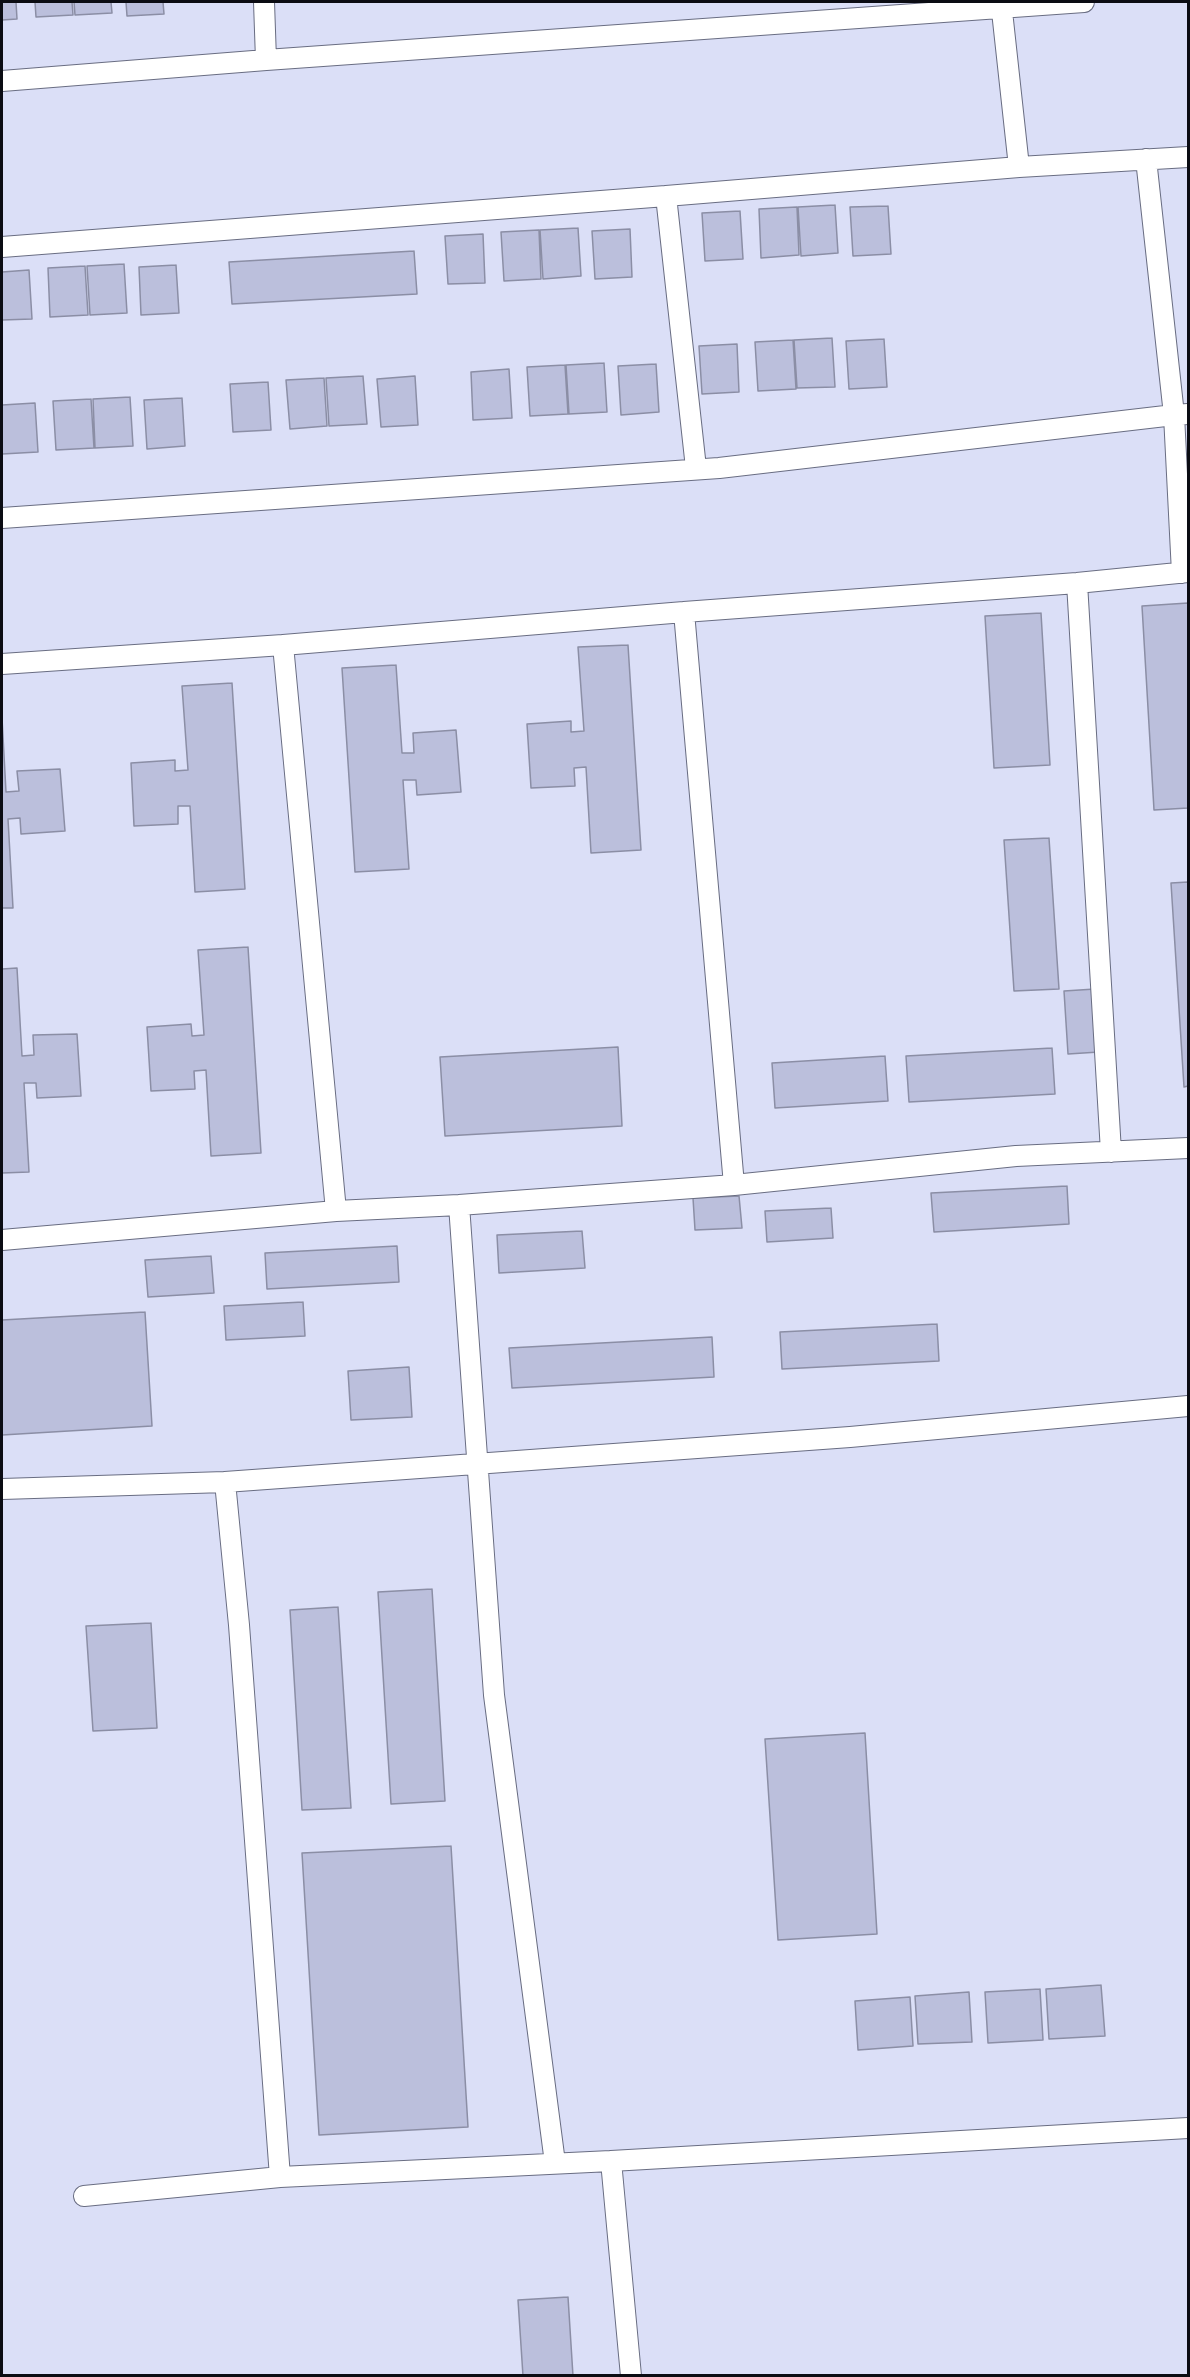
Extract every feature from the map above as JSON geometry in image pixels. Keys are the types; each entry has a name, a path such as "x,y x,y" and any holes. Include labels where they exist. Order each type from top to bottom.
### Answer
{"lane":[{"path":"264,2 267,60"},
{"path":"2,81 1001,4 1084,2"},
{"path":"1001,4 1018,167"},
{"path":"2,247 1018,167 1188,157"},
{"path":"2,664 283,645 684,612 1077,584 1185,572 1181,415 1146,159"},
{"path":"666,196 696,468"},
{"path":"2,518 719,468 1181,415"},
{"path":"1077,584 1111,1152"},
{"path":"684,612 734,1185"},
{"path":"283,645 336,1211"},
{"path":"2,1240 336,1211 459,1205 734,1185 1016,1156 1188,1148"},
{"path":"459,1205 494,1695 555,2163"},
{"path":"2,1489 225,1482 850,1437 1188,1406"},
{"path":"225,1482 239,1625 280,2177"},
{"path":"84,2196 280,2177 611,2161 1188,2128"},
{"path":"611,2161 632,2376"}],"building":[{"path":"2,2 16,2 17,19 2,20"},
{"path":"35,2 72,2 73,15 36,17"},
{"path":"74,2 111,2 112,13 75,15"},
{"path":"126,2 163,2 164,14 127,16"},
{"path":"835,205 838,253 801,256 798,207"},
{"path":"888,206 891,254 853,256 850,207"},
{"path":"797,207 799,255 761,258 759,209"},
{"path":"740,211 743,259 705,261 702,213"},
{"path":"578,228 581,276 543,279 540,230"},
{"path":"630,229 632,277 595,279 592,231"},
{"path":"539,230 541,279 504,281 501,232"},
{"path":"483,234 485,283 448,284 445,236"},
{"path":"414,251 417,294 232,304 229,262"},
{"path":"124,264 127,313 90,315 87,266"},
{"path":"176,265 179,313 141,315 139,267"},
{"path":"85,266 88,315 50,317 48,268"},
{"path":"29,270 32,319 2,320 2,272"},
{"path":"832,338 835,387 797,388 794,340"},
{"path":"884,339 887,387 849,389 846,341"},
{"path":"793,340 796,389 758,391 755,342"},
{"path":"737,344 739,392 702,394 699,346"},
{"path":"604,363 607,412 569,414 566,365"},
{"path":"656,364 659,412 621,415 618,366"},
{"path":"565,365 568,414 530,416 527,367"},
{"path":"509,369 512,418 473,420 471,372"},
{"path":"363,376 367,424 329,426 326,378"},
{"path":"415,376 418,425 381,427 377,379"},
{"path":"324,378 327,426 290,429 286,380"},
{"path":"268,382 271,430 233,432 230,384"},
{"path":"130,397 133,446 95,448 93,399"},
{"path":"182,398 185,446 147,449 144,400"},
{"path":"91,399 94,448 56,450 53,401"},
{"path":"35,403 38,452 2,454 2,405"},
{"path":"1188,603 1188,808 1154,810 1142,606"},
{"path":"1041,613 1050,765 994,768 985,616"},
{"path":"628,645 641,850 591,853 586,767 574,768 575,786 531,788 527,724 571,721 571,732 584,731 578,647"},
{"path":"396,665 402,753 414,753 413,733 456,730 461,792 417,795 416,780 403,780 409,869 355,872 342,668"},
{"path":"232,683 245,889 195,892 190,806 178,806 178,824 134,826 131,763 175,760 175,771 188,770 182,686"},
{"path":"2,718 6,792 19,791 17,771 60,769 65,831 21,834 20,818 8,819 13,908 2,908"},
{"path":"1049,838 1059,989 1014,991 1004,840"},
{"path":"1188,882 1188,1086 1184,1087 1171,883"},
{"path":"248,947 261,1153 211,1156 206,1070 194,1071 195,1089 151,1091 147,1027 191,1024 192,1036 204,1035 198,950"},
{"path":"17,968 22,1056 34,1055 33,1035 77,1034 81,1096 37,1098 36,1083 24,1083 29,1172 2,1173 2,969"},
{"path":"1095,989 1099,1052 1068,1054 1064,991"},
{"path":"618,1047 622,1126 445,1136 440,1057"},
{"path":"1052,1048 1055,1094 909,1102 906,1056"},
{"path":"885,1056 888,1101 775,1108 772,1063"},
{"path":"1067,1186 1069,1224 934,1232 931,1193"},
{"path":"739,1196 742,1228 695,1230 693,1198"},
{"path":"831,1208 833,1238 767,1242 765,1211"},
{"path":"582,1231 585,1268 499,1273 497,1235"},
{"path":"397,1246 399,1282 267,1289 265,1253"},
{"path":"211,1256 214,1293 148,1297 145,1260"},
{"path":"303,1302 305,1336 226,1340 224,1306"},
{"path":"145,1312 152,1426 2,1435 2,1320"},
{"path":"937,1324 939,1361 782,1369 780,1332"},
{"path":"712,1337 714,1377 512,1388 509,1348"},
{"path":"409,1367 412,1417 351,1420 348,1371"},
{"path":"432,1589 445,1801 391,1804 378,1592"},
{"path":"338,1607 351,1808 302,1810 290,1610"},
{"path":"151,1623 157,1728 93,1731 86,1626"},
{"path":"865,1733 877,1934 778,1940 765,1739"},
{"path":"451,1846 468,2127 319,2135 302,1853"},
{"path":"1101,1985 1105,2036 1049,2039 1046,1989"},
{"path":"1040,1989 1043,2040 988,2043 985,1992"},
{"path":"969,1992 972,2042 918,2044 915,1996"},
{"path":"910,1997 913,2046 858,2050 855,2001"},
{"path":"568,2297 573,2376 523,2376 518,2300"}]}
